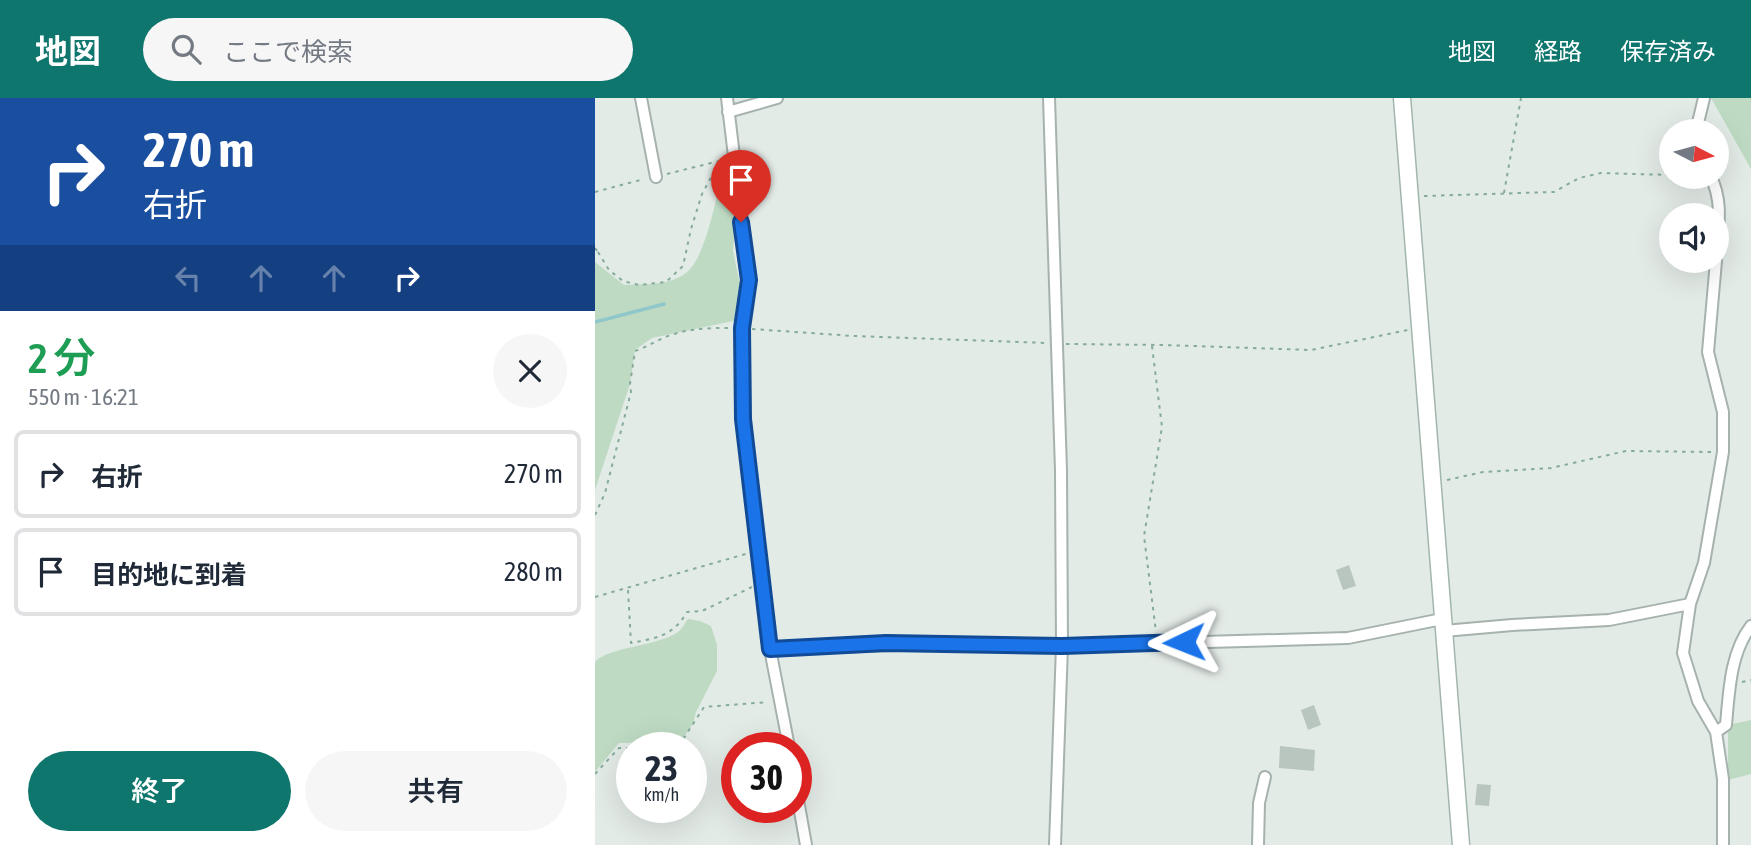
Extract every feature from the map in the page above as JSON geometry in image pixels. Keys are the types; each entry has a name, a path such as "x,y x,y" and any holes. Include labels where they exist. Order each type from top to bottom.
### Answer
{"street":[{"path":"641,98 656,177"},
{"path":"726,98 749,280 742,328 743,419 770,649 786,732"},
{"path":"728,112 777,98"},
{"path":"1049,98 1061,470 1062,646 1055,845"},
{"path":"1402,98 1461,845"},
{"path":"1699,119 1704,98"},
{"path":"1715,273 1708,352 1723,412 1723,452 1704,563 1691,604 1683,653 1698,701 1716,732 1723,779 1723,845"},
{"path":"770,649 940,643 1062,646 1348,638 1443,625 1609,620 1691,604"},
{"path":"1716,732 1726,725 1735,660 1751,626"},
{"path":"1258,845 1259,803 1265,777"},
{"path":"802,823 806,845"}],"path":[{"path":"1503,193 1521,98"},
{"path":"595,248 609,270 623,281 639,285 666,282 683,266 702,194 720,161"},
{"path":"1409,196 1554,192 1579,178 1601,173 1659,175"},
{"path":"595,515 605,493 631,392 635,351 670,335 705,328 742,328 854,336 1311,351 1420,328"},
{"path":"1152,345 1162,427 1144,536 1158,643"},
{"path":"1432,484 1483,471 1551,468 1626,451 1723,452"},
{"path":"595,597 628,590 760,550"},
{"path":"628,590 631,643 659,638 678,626 687,612 702,611 763,582"},
{"path":"688,732 704,707 780,701"},
{"path":"595,774 616,751"}],"green space":[{"path":"1711,98 1751,98 1751,169 1729,130 1729,119 1723,119"},
{"path":"725,159 740,175 733,251 740,284 738,320 652,338 635,350 630,384 595,490 595,262 624,285 665,282 687,272 701,251 716,202"},
{"path":"688,619 700,621 711,626 717,645 717,671 696,712 693,724 687,732 616,732 616,747 595,772 595,662 611,653 669,637 679,631"},
{"path":"1751,720 1751,774 1728,780 1728,725"}],"building":[{"path":"1349,565 1356,586 1343,590 1336,570"},
{"path":"1314,705 1321,725 1308,730 1301,710"},
{"path":"1280,746 1315,750 1314,771 1279,768"},
{"path":"1477,784 1491,785 1489,806 1475,805"}],"waterway":[{"path":"595,322 664,304"}],"route":[{"path":"741,222 749,280 742,328 743,419 770,649 886,643 1062,646 1184,642"}]}
